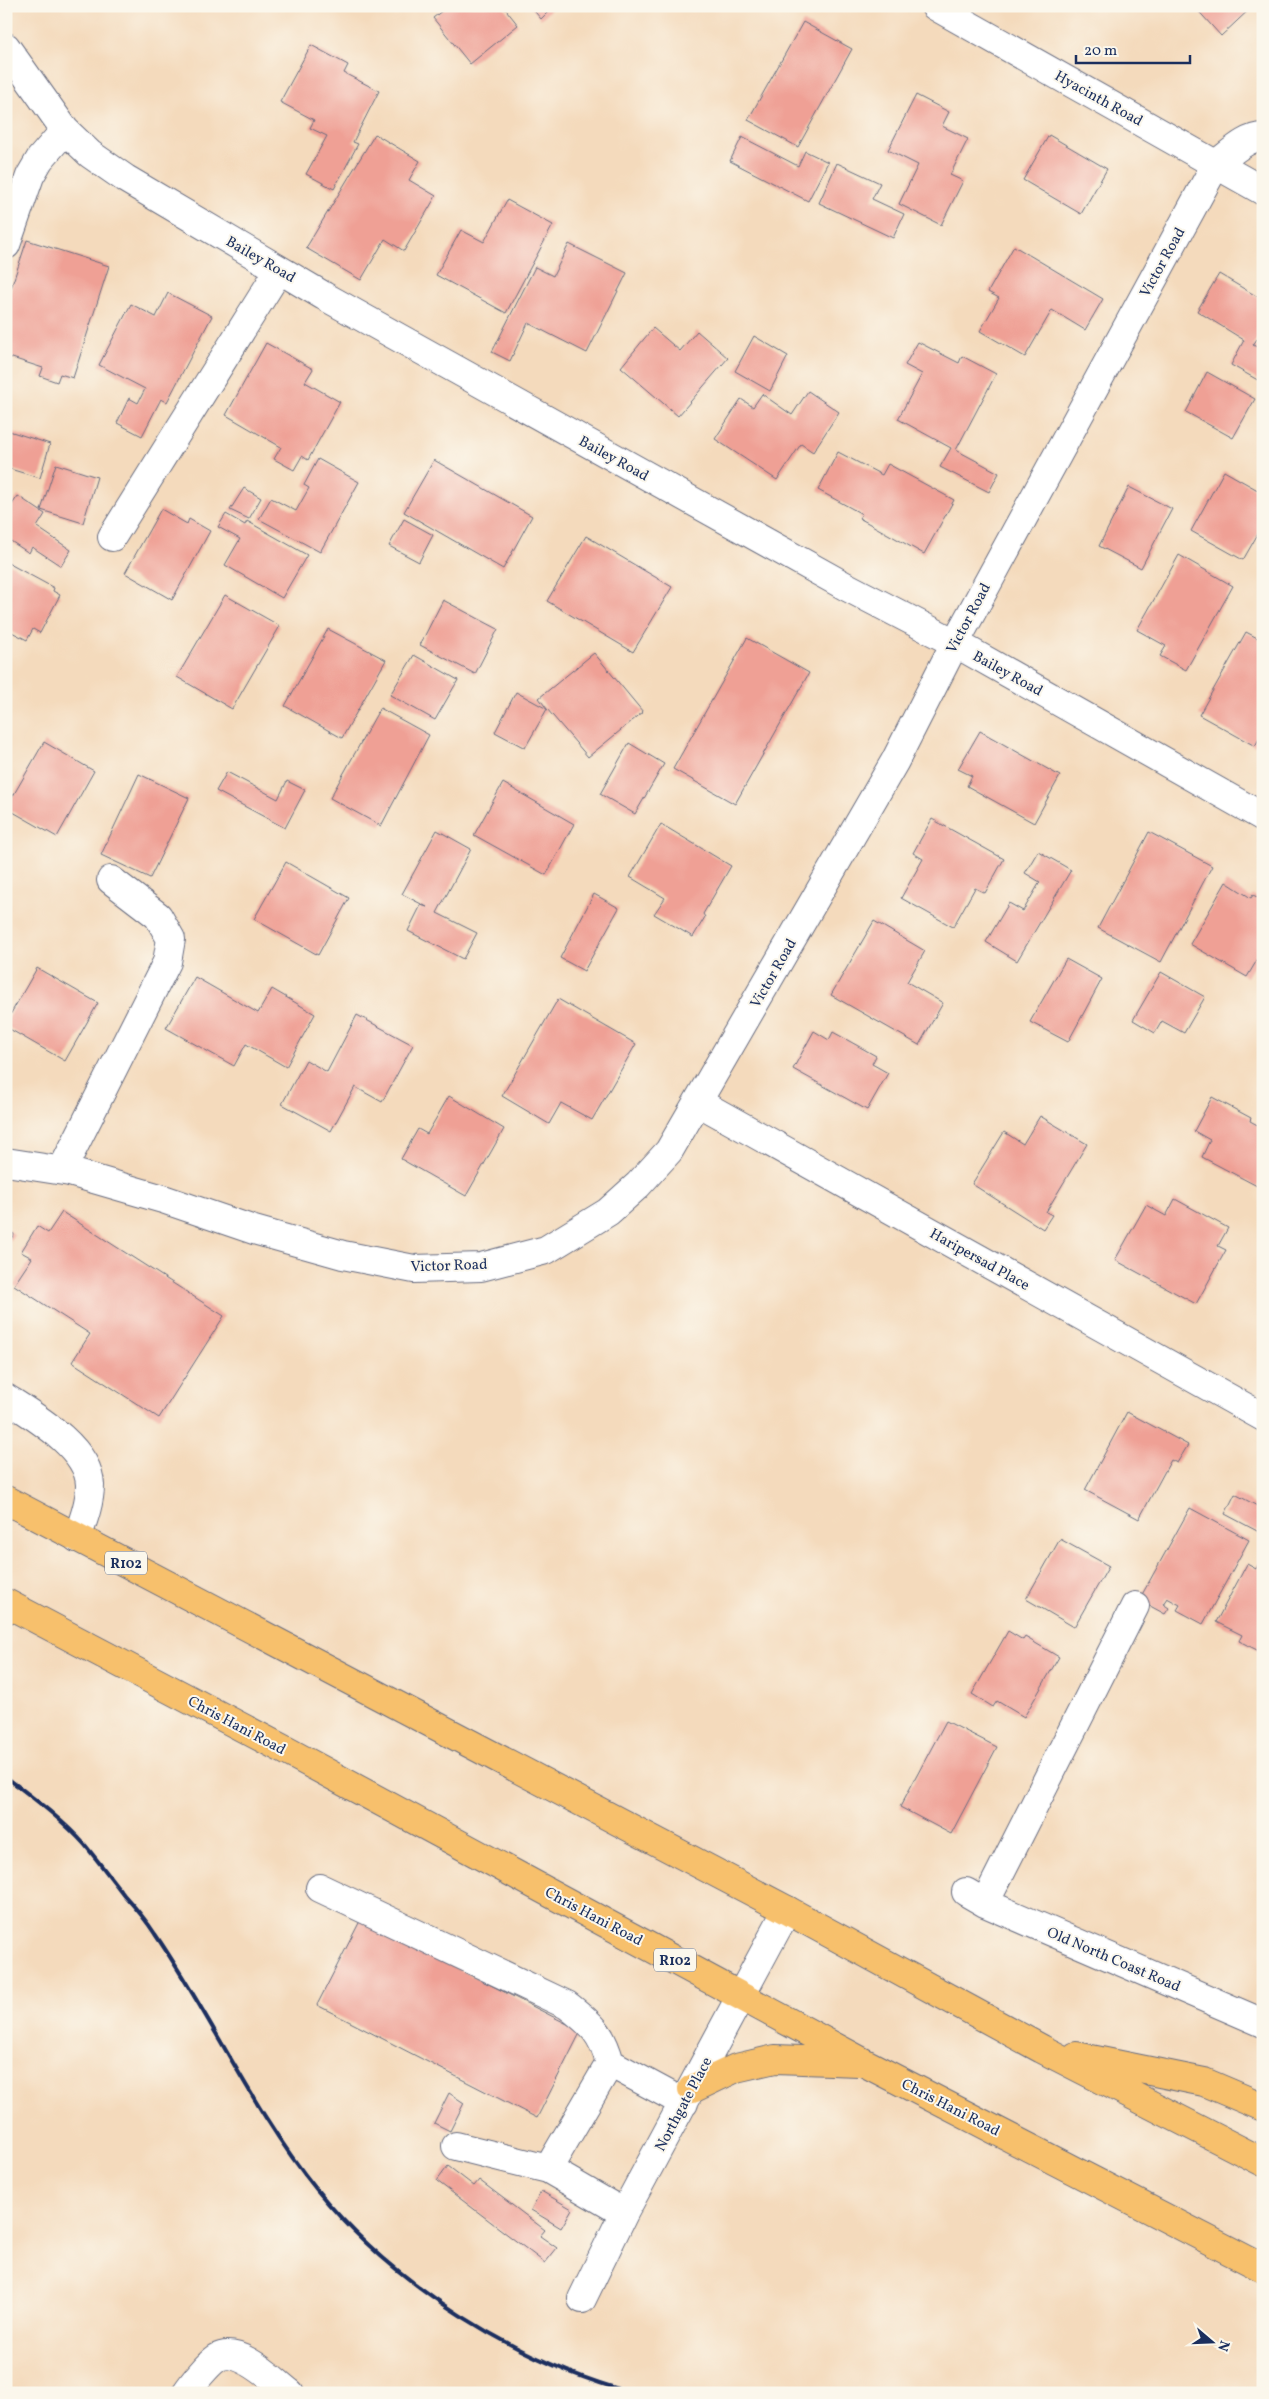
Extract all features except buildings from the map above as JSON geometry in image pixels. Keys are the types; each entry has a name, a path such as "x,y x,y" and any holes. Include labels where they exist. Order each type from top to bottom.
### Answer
{"main road":[{"name":"R102","path":"6,1500 788,1910 1042,2049 1263,2162"},
{"name":"Chris Hani Road","path":"6,1603 862,2062 1263,2268"},
{"path":"1042,2049 1204,2082 1263,2107"},
{"path":"688,2096 736,2068 775,2059 862,2062"}],"street":[{"name":"Hyacinth Road","path":"935,6 1263,191"},
{"name":"Bailey Road","path":"6,47 65,130 90,154 126,179 280,270 836,582 955,643 1263,817"},
{"path":"6,245 30,176 40,159 65,130"},
{"path":"1216,164 1246,142 1255,137 1263,137"},
{"name":"Victor Road","path":"6,1162 62,1170 163,1199 254,1230 343,1255 414,1269 481,1267 546,1250 608,1212 638,1185 669,1151 698,1102 894,761 955,643 1216,164"},
{"path":"112,537 280,270"},
{"path":"62,1170 167,962 171,939 158,916 111,880"},
{"name":"Haripersad Place","path":"698,1102 1263,1417"},
{"path":"6,1398 62,1439 80,1458 86,1468 90,1484 88,1505 77,1538"},
{"name":"Old North Coast Road","path":"1135,1606 975,1898 1263,2023"},
{"path":"320,1888 567,2005 595,2027 605,2044 610,2063 548,2169"},
{"name":"Northgate Place","path":"582,2299 624,2213 788,1910"},
{"path":"610,2063 688,2096"},
{"path":"456,2146 548,2169 624,2213"},
{"path":"186,2393 217,2358 227,2355 239,2356 290,2393"}],"railway":[{"path":"6,1777 47,1809 76,1835 152,1929 294,2160 317,2190 348,2224 382,2257 420,2287 460,2315 502,2340 545,2361 589,2379 633,2393"}]}
